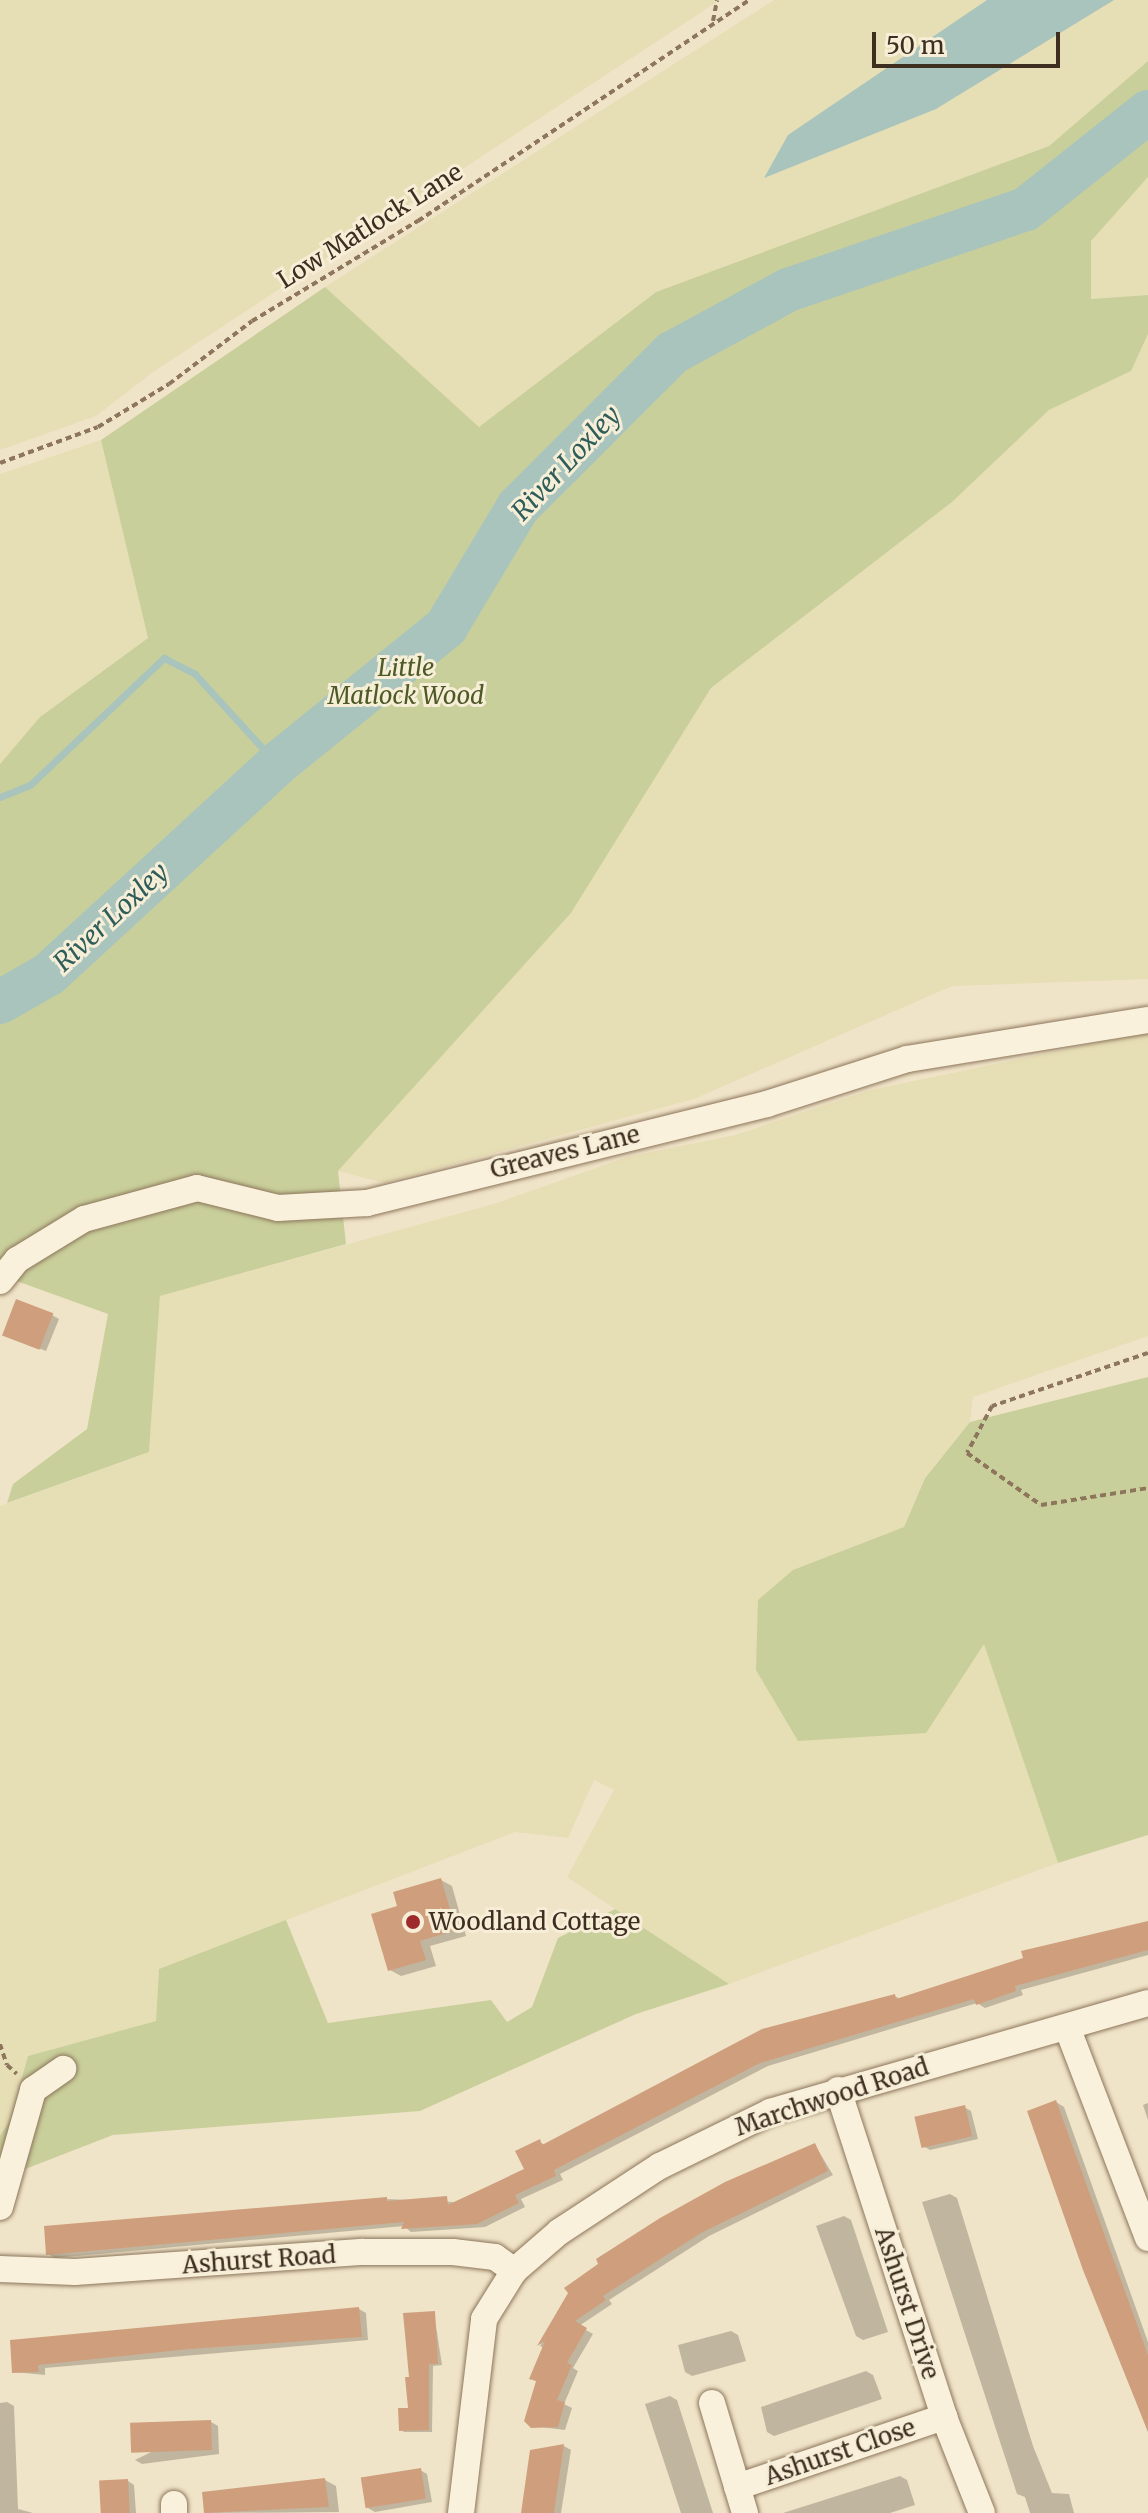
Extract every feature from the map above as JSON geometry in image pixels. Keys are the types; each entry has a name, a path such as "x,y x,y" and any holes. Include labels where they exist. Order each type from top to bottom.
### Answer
{"street":[{"name":"Greaves Lane","path":"0,1281 17,1260 84,1219 197,1188 278,1208 367,1203 767,1104 907,1059 1148,1020"},
{"name":"Marchwood Road","path":"461,2513 484,2319 514,2271 559,2232 660,2166 770,2112 1148,2003"},
{"path":"1067,2027 1148,2238"},
{"path":"0,2207 33,2090 63,2069"},
{"name":"Ashurst Drive","path":"838,2090 944,2417 982,2513"},
{"name":"Ashurst Road","path":"0,2269 75,2272 363,2252 453,2252 495,2257 514,2271"},
{"name":"Ashurst Close","path":"712,2403 745,2513"},
{"name":"Ashurst Close","path":"737,2487 944,2417"}],"path":[{"path":"713,23 717,0"},
{"name":"Low Matlock Lane","path":"0,463 98,427 169,384 252,321 418,221 749,0"},
{"path":"1148,1353 992,1406 967,1453 1041,1505 1148,1488"},
{"path":"0,2044 7,2065 33,2090"}],"shaded area":[{"path":"0,0 720,0 153,372 96,416 0,450"},
{"path":"774,0 1148,0 1148,61 1049,146 656,292 479,427 325,287"},
{"path":"1148,177 1148,295 1091,299 1091,240"},
{"path":"1148,334 1148,979 952,986 694,1099 384,1183 338,1171 571,913 711,688 952,502 1049,410 1131,371"},
{"path":"101,440 148,638 40,717 0,764 0,474"},
{"path":"1148,1032 1148,1336 973,1397 970,1422 925,1477 904,1527 793,1570 984,1643 1058,1863 729,1984 567,1877 614,1790 594,1780 568,1838 515,1832 159,1969 156,2021 28,2056 10,2120 0,2136 0,1506 149,1452 160,1296 497,1203 627,1157 735,1135 871,1090"}],"green space":[{"name":"Little Matlock Wood","path":"1148,61 1148,177 1091,241 1091,299 1148,295 1148,334 1131,371 1049,410 952,502 711,688 571,913 338,1171 346,1244 160,1296 149,1452 7,1503 13,1484 87,1429 108,1314 0,1275 0,764 40,717 148,638 101,440 325,287 479,427 656,292 1049,146"},
{"path":"1148,1377 1148,1835 1058,1863 984,1644 926,1733 798,1741 756,1670 758,1600 793,1570 904,1527 925,1478 970,1422"},
{"path":"615,1909 729,1984 636,2014 420,2111 113,2135 15,2173 0,2196 0,2136 10,2120 28,2056 156,2021 159,1969 286,1920 328,2023 491,2000 507,2022 532,2007 558,1938"}],"water":[{"path":"987,0 1114,0 936,109 764,178 788,135"}],"building":[{"path":"16,1299 53,1313 39,1350 2,1335"},
{"name":"Woodland Cottage","path":"441,1878 456,1930 420,1941 426,1960 388,1971 371,1914 397,1906 393,1892"},
{"path":"1148,1921 1148,1950 1015,1986 1016,1991 976,2005 974,1999 760,2063 554,2170 556,2176 515,2195 519,2203 477,2224 401,2229 404,2222 46,2255 44,2226 387,2197 387,2201 447,2196 448,2205 524,2169 515,2151 540,2139 542,2145 762,2029 895,1994 896,1999 1023,1958 1021,1951"},
{"path":"1056,2100 1148,2355 1148,2432 1083,2270 1027,2111"},
{"path":"965,2105 972,2136 922,2148 914,2117"},
{"path":"815,2143 828,2171 701,2233 603,2296 606,2300 575,2321 587,2328 567,2363 572,2365 557,2400 565,2402 558,2427 531,2428 524,2421 536,2381 529,2379 545,2341 537,2346 568,2293 564,2288 598,2264 596,2259 660,2218 725,2182"},
{"path":"359,2307 362,2337 189,2349 38,2365 39,2372 12,2373 10,2340"},
{"path":"435,2311 438,2364 429,2364 429,2430 399,2431 398,2408 408,2408 405,2377 409,2377 403,2313"},
{"path":"211,2420 212,2450 131,2453 130,2423"},
{"path":"564,2444 554,2513 521,2513 530,2450"},
{"path":"421,2468 426,2499 366,2508 361,2478"},
{"path":"325,2478 329,2507 204,2513 202,2492"},
{"path":"128,2479 130,2513 101,2513 99,2481"}],"waterway":[{"name":"River Loxley","path":"0,1002 49,974 277,764 446,627 518,507 672,353 788,290 1026,209 1148,112"},
{"path":"0,797 30,785 164,658 195,674 277,764"}],"place":[{"name":"Woodland Cottage","path":"413,1922"}]}
